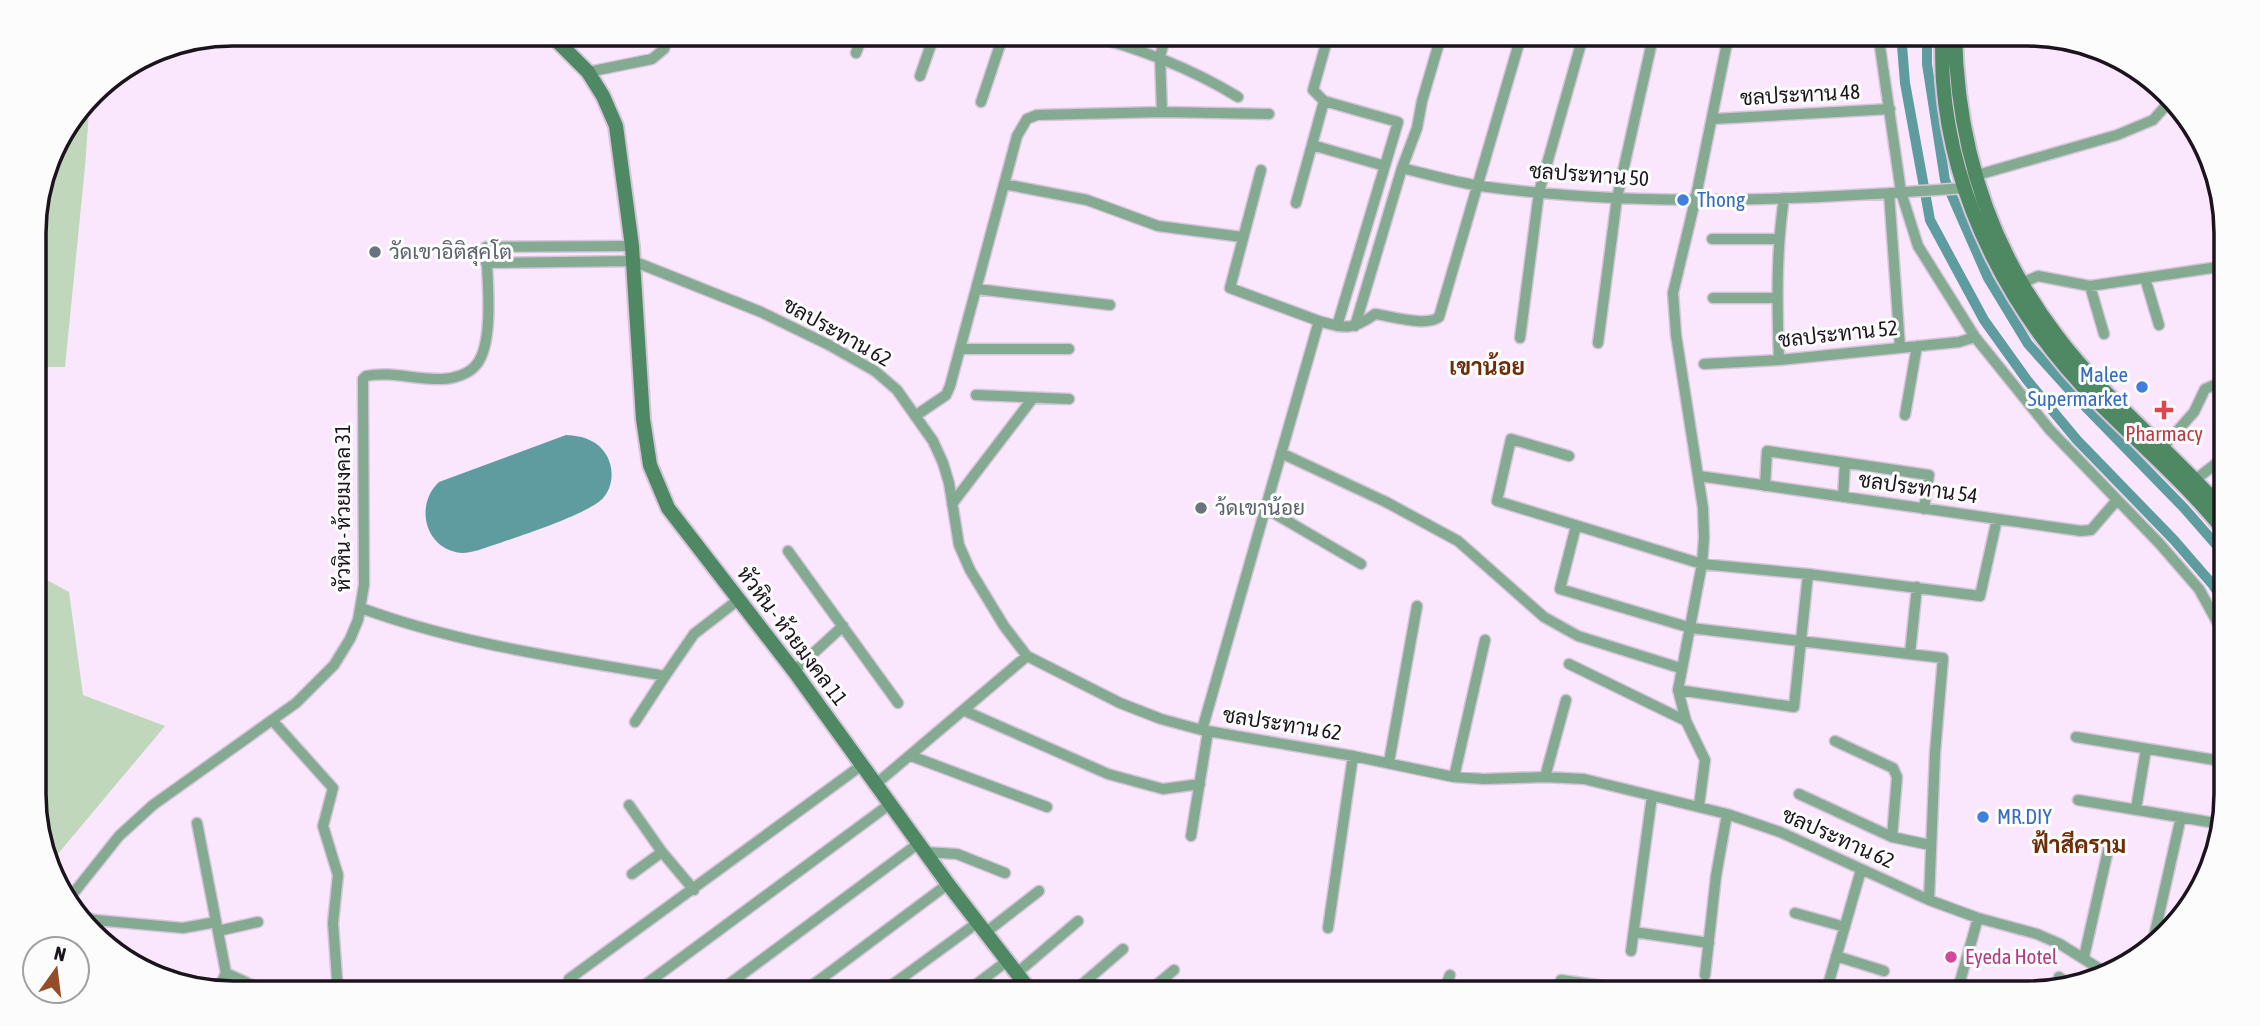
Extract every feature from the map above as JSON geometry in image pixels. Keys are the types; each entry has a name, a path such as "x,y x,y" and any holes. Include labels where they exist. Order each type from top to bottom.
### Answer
{"street":[{"name":"หัวหิน - ห้วยมงคล 11","path":"562,46 588,72 603,96 616,126 632,254 640,394 650,465 668,508 794,671 948,884 1023,981"},
{"path":"588,72 652,59 665,46"},
{"path":"856,53 858,46"},
{"path":"920,75 930,46"},
{"path":"981,102 1000,46"},
{"path":"1123,46 1160,57 1204,76 1238,97"},
{"path":"1162,112 1160,57 1163,46"},
{"path":"1325,46 1313,90 1324,101 1398,122 1337,326"},
{"path":"1355,326 1402,168 1417,128 1438,46"},
{"path":"1261,170 1230,288 1319,321 1346,328 1355,326 1375,314 1435,321 1439,317 1518,46"},
{"path":"1520,338 1539,192 1580,46"},
{"path":"1598,343 1617,198 1651,46"},
{"path":"1699,806 1706,760 1686,721 1678,690 1680,668 1691,628 1702,564 1704,538 1699,476 1676,335 1673,293 1713,120 1727,46"},
{"path":"1880,46 1901,192 1918,246 1975,337 2050,430 2199,589 2214,616"},
{"path":"1942,46 1943,82 1952,140 1964,188 1984,238 2008,286 2047,345 2098,402 2161,463 2214,520"},
{"path":"1956,46 1965,138 1974,176 1996,233 2022,283 2057,337 2107,393 2214,500"},
{"path":"1296,204 1324,101"},
{"path":"1974,176 2117,135 2153,120 2165,106"},
{"name":"ชลประทาน 48","path":"1713,120 1890,109"},
{"path":"915,416 946,395 1017,135 1027,119 1037,115 1162,112 1269,114"},
{"path":"1312,145 1385,166"},
{"name":"ชลประทาน 50","path":"1402,168 1477,186 1617,198 1695,201 1964,188"},
{"path":"1004,184 1087,200 1158,226 1242,237"},
{"path":"1889,193 1900,347"},
{"path":"1779,360 1778,239 1784,198"},
{"path":"1712,239 1778,239"},
{"path":"486,247 632,254 486,263 486,247"},
{"name":"ชลประทาน 62","path":"632,254 829,345 875,371 897,390 933,441 943,463 959,545 970,570 1004,625 1027,656 1120,703 1161,719 1205,731 1353,755 1454,777 1584,779 1699,806 1780,832 1929,900 1978,918 2037,934 2084,957 2097,967"},
{"name":"หัวหิน - ห้วยมงคล 31","path":"74,892 120,836 153,806 296,703 334,665 350,639 361,608 365,545 362,379 384,374 443,379 465,374 475,367 481,358 489,326 486,263"},
{"path":"2022,283 2038,276 2090,286 2214,268"},
{"path":"2145,278 2159,325"},
{"path":"2090,286 2104,334"},
{"path":"977,289 1110,305"},
{"path":"1713,298 1777,298"},
{"path":"1191,836 1205,731 1319,321"},
{"name":"ชลประทาน 52","path":"1704,364 1779,360 1959,342 1975,337"},
{"path":"1905,415 1917,346"},
{"path":"960,349 1069,349"},
{"path":"2163,447 2194,412 2205,389 2214,386"},
{"path":"976,395 1069,399"},
{"path":"951,504 1032,398"},
{"path":"1569,456 1511,439 1497,501 1702,564 1808,574 1980,596 1997,519"},
{"path":"1765,486 1768,451 1929,475 1924,509"},
{"path":"1281,453 1386,502 1458,541 1544,617 1578,636 1680,668"},
{"path":"1843,497 1845,463"},
{"path":"2196,479 2214,465"},
{"name":"ชลประทาน 54","path":"1699,476 2086,531 2091,530 2117,500"},
{"path":"2210,495 2214,492"},
{"path":"1265,509 1361,564"},
{"path":"1576,526 1560,589 1691,628 1943,658 1930,845 1929,900"},
{"path":"788,551 898,703"},
{"path":"1678,690 1794,707 1808,574"},
{"path":"1910,653 1917,587"},
{"path":"635,722 694,634 738,600"},
{"path":"1389,762 1417,606"},
{"path":"361,608 406,624 507,649 665,676"},
{"path":"794,671 843,626"},
{"path":"1454,777 1485,639"},
{"path":"876,784 1027,656"},
{"path":"1569,664 1686,721"},
{"path":"1545,777 1566,700"},
{"path":"965,710 1108,774 1163,789 1200,784"},
{"path":"272,720 334,788 323,826 338,875 333,923 337,981"},
{"path":"2077,737 2214,760"},
{"path":"1835,741 1893,768 1897,777 1892,837"},
{"path":"2136,809 2146,749"},
{"path":"1328,928 1353,755"},
{"path":"911,756 1047,807"},
{"path":"569,979 862,765"},
{"path":"1799,794 1892,837 1930,845"},
{"path":"1631,951 1652,796"},
{"path":"2078,800 2212,822"},
{"path":"651,981 890,804"},
{"path":"629,805 662,852 694,890"},
{"path":"1705,975 1716,876 1727,814"},
{"path":"2156,929 2181,817"},
{"path":"197,823 226,973 223,980"},
{"path":"2084,957 2109,846"},
{"path":"734,981 922,848 957,854 1005,873"},
{"path":"632,874 662,852"},
{"path":"1829,980 1861,870"},
{"path":"819,981 948,884"},
{"path":"900,981 1039,891"},
{"path":"1795,913 1845,927"},
{"path":"1960,980 1978,918"},
{"path":"95,920 183,928 258,922"},
{"path":"1017,973 1078,921"},
{"path":"1634,932 1709,943"},
{"path":"1087,981 1123,950"},
{"path":"1836,956 1884,971"},
{"path":"981,981 1007,961"},
{"path":"1162,980 1174,970"},
{"path":"226,973 243,981"},
{"path":"1448,980 1450,975"}],"shaded area":[{"path":"89,113 85,167 65,367 46,367 47,208 60,161"},
{"path":"566,435 595,443 609,461 612,477 609,488 596,504 546,527 479,550 462,553 439,544 427,525 426,514 431,492 439,482"},
{"path":"46,580 69,592 83,695 165,726 57,855 47,818 46,794"}],"waterway":[{"path":"1902,46 1905,83 1930,220 1984,320 2027,380 2077,440 2174,540 2214,587"},
{"path":"1927,46 1927,64 1945,180 1988,278 2028,344 2214,542"}],"place":[{"name":"Thong","path":"1683,200"},
{"name":"วัดเขาอิติสุคโต","path":"375,252"},
{"name":"Malee Supermarket","path":"2142,387"},
{"name":"Pharmacy","path":"2164,410"},
{"name":"ว้ดเขาน้อย","path":"1201,508"},
{"name":"MR.DIY","path":"1983,817"},
{"name":"Eyeda Hotel","path":"1951,957"}],"district":[{"name":"เขาน้อย","path":"1487,367"},
{"name":"ฟ้าสีคราม","path":"2079,845"}]}
